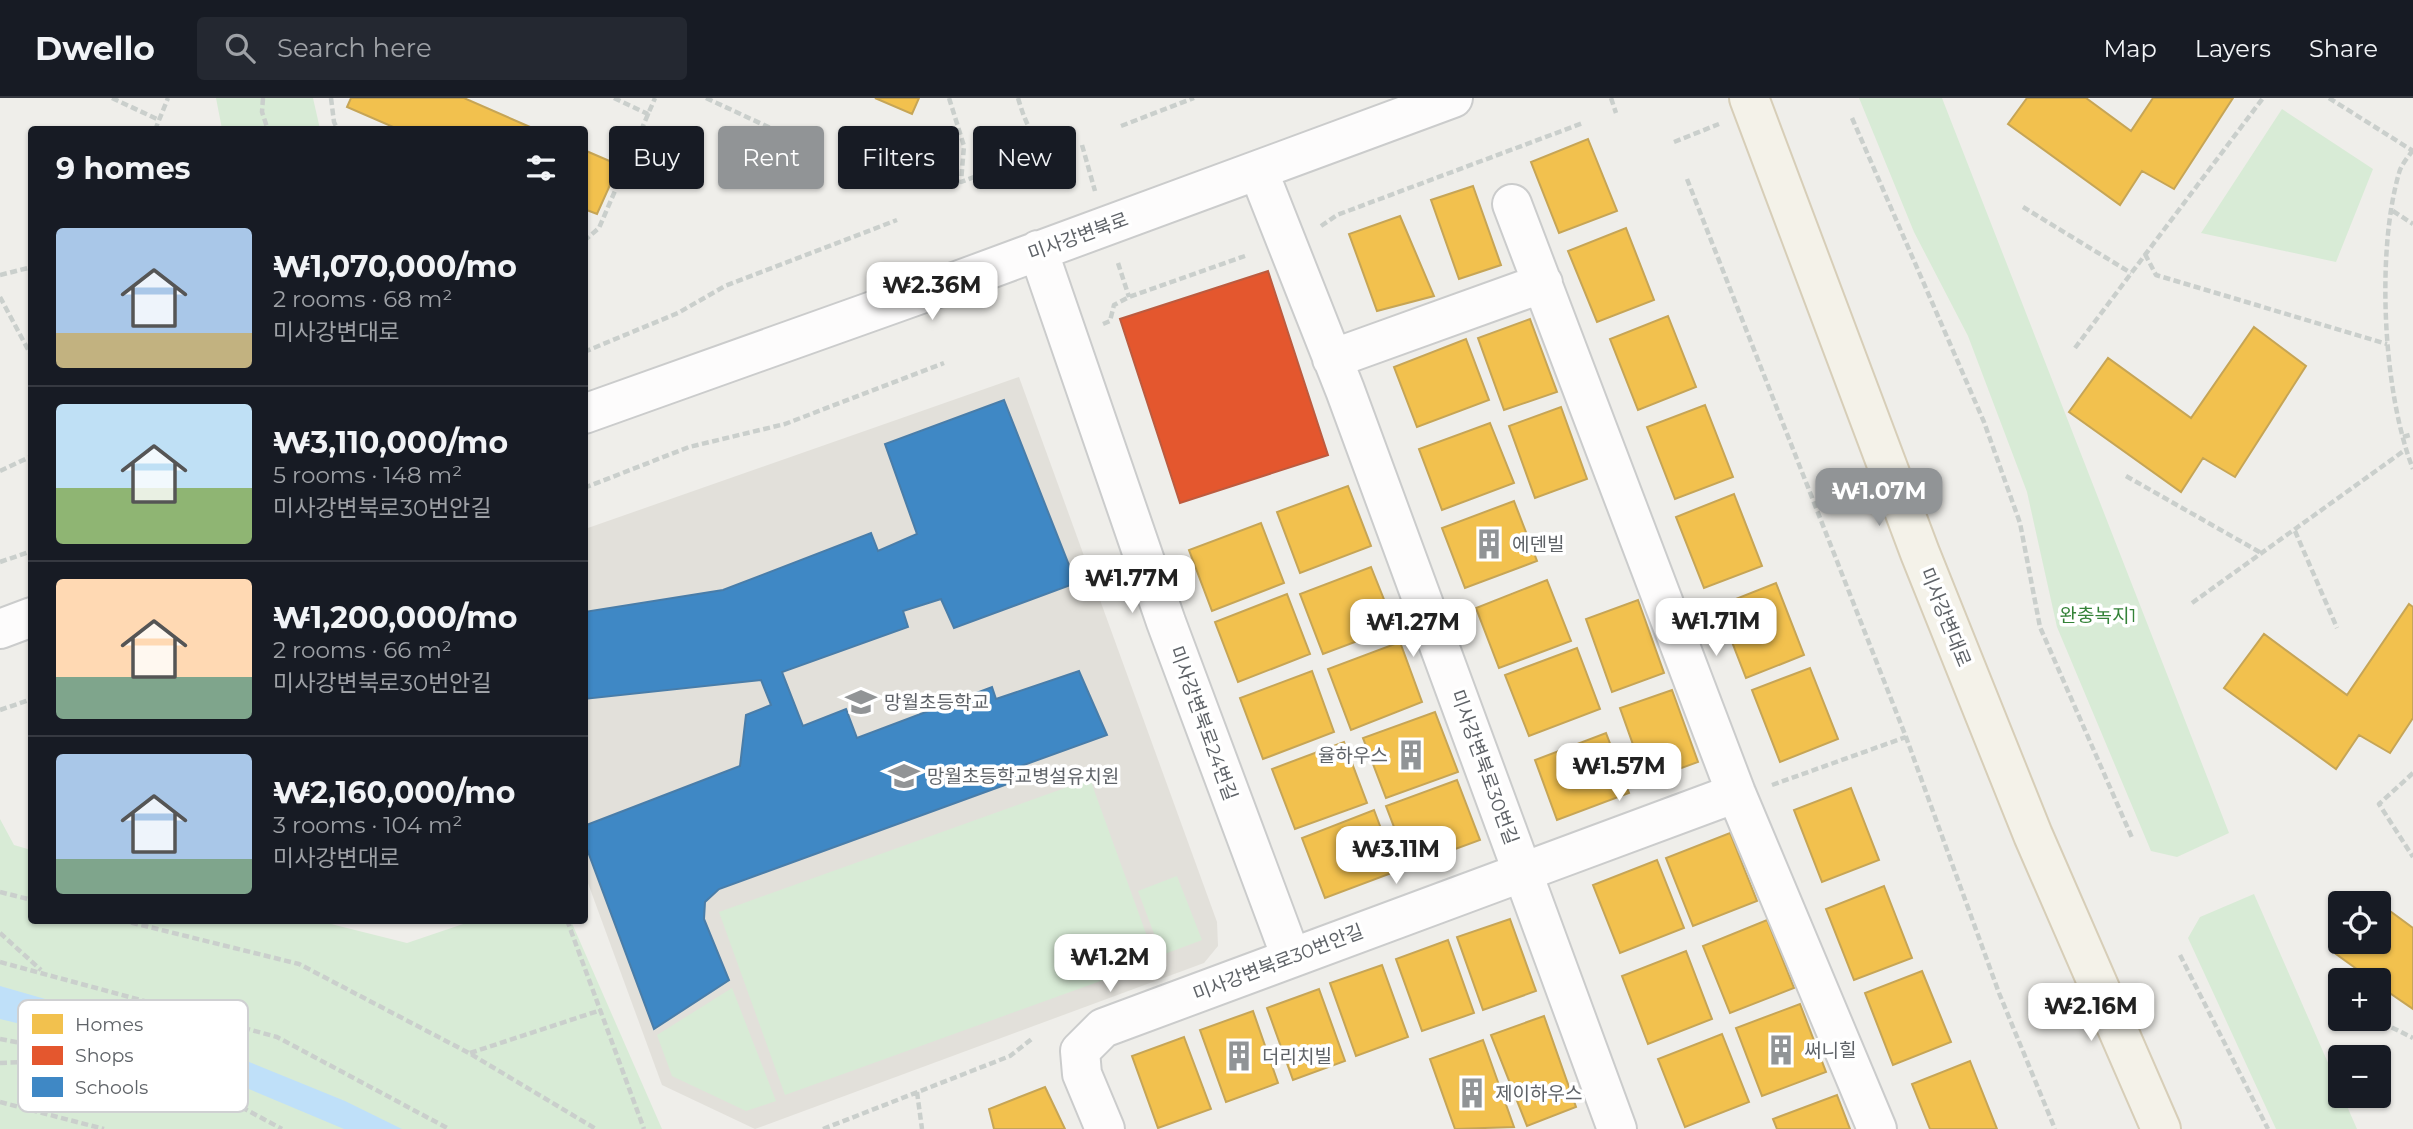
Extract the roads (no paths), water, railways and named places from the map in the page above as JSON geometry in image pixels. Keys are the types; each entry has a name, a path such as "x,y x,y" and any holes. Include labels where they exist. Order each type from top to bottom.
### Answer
{"main road":[{"name":"미사강변대로","path":"1749,98 1936,592 2033,835 2161,1129"}],"street":[{"name":"미사강변북로","path":"588,413 1453,98"},
{"name":"미사강변북로30번길","path":"1258,170 1332,359 1617,1129"},
{"path":"1512,204 1748,791 1877,1129"},
{"name":"미사강변북로24번길","path":"1038,250 1166,622 1291,957"},
{"path":"1332,359 1542,283"},
{"path":"0,629 28,618"},
{"name":"미사강변북로30번안길","path":"1105,1129 1082,1074 1080,1051 1103,1028 1523,870 1748,791"}],"water":[{"path":"0,986 49,1000 18,1000 18,1023 0,1019"},
{"path":"248,1062 345,1101 402,1129 344,1129 248,1089"}],"place":[{"name":"에덴빌","path":"1489,544"},
{"name":"망월초등학교","path":"861,702"},
{"name":"율하우스","path":"1411,755"},
{"name":"망월초등학교병설유치원","path":"904,776"},
{"name":"써니힐","path":"1781,1050"},
{"name":"더리치빌","path":"1239,1056"},
{"name":"제이하우스","path":"1472,1093"}],"park label":[{"name":"완충녹지1","path":"2098,615"}]}
